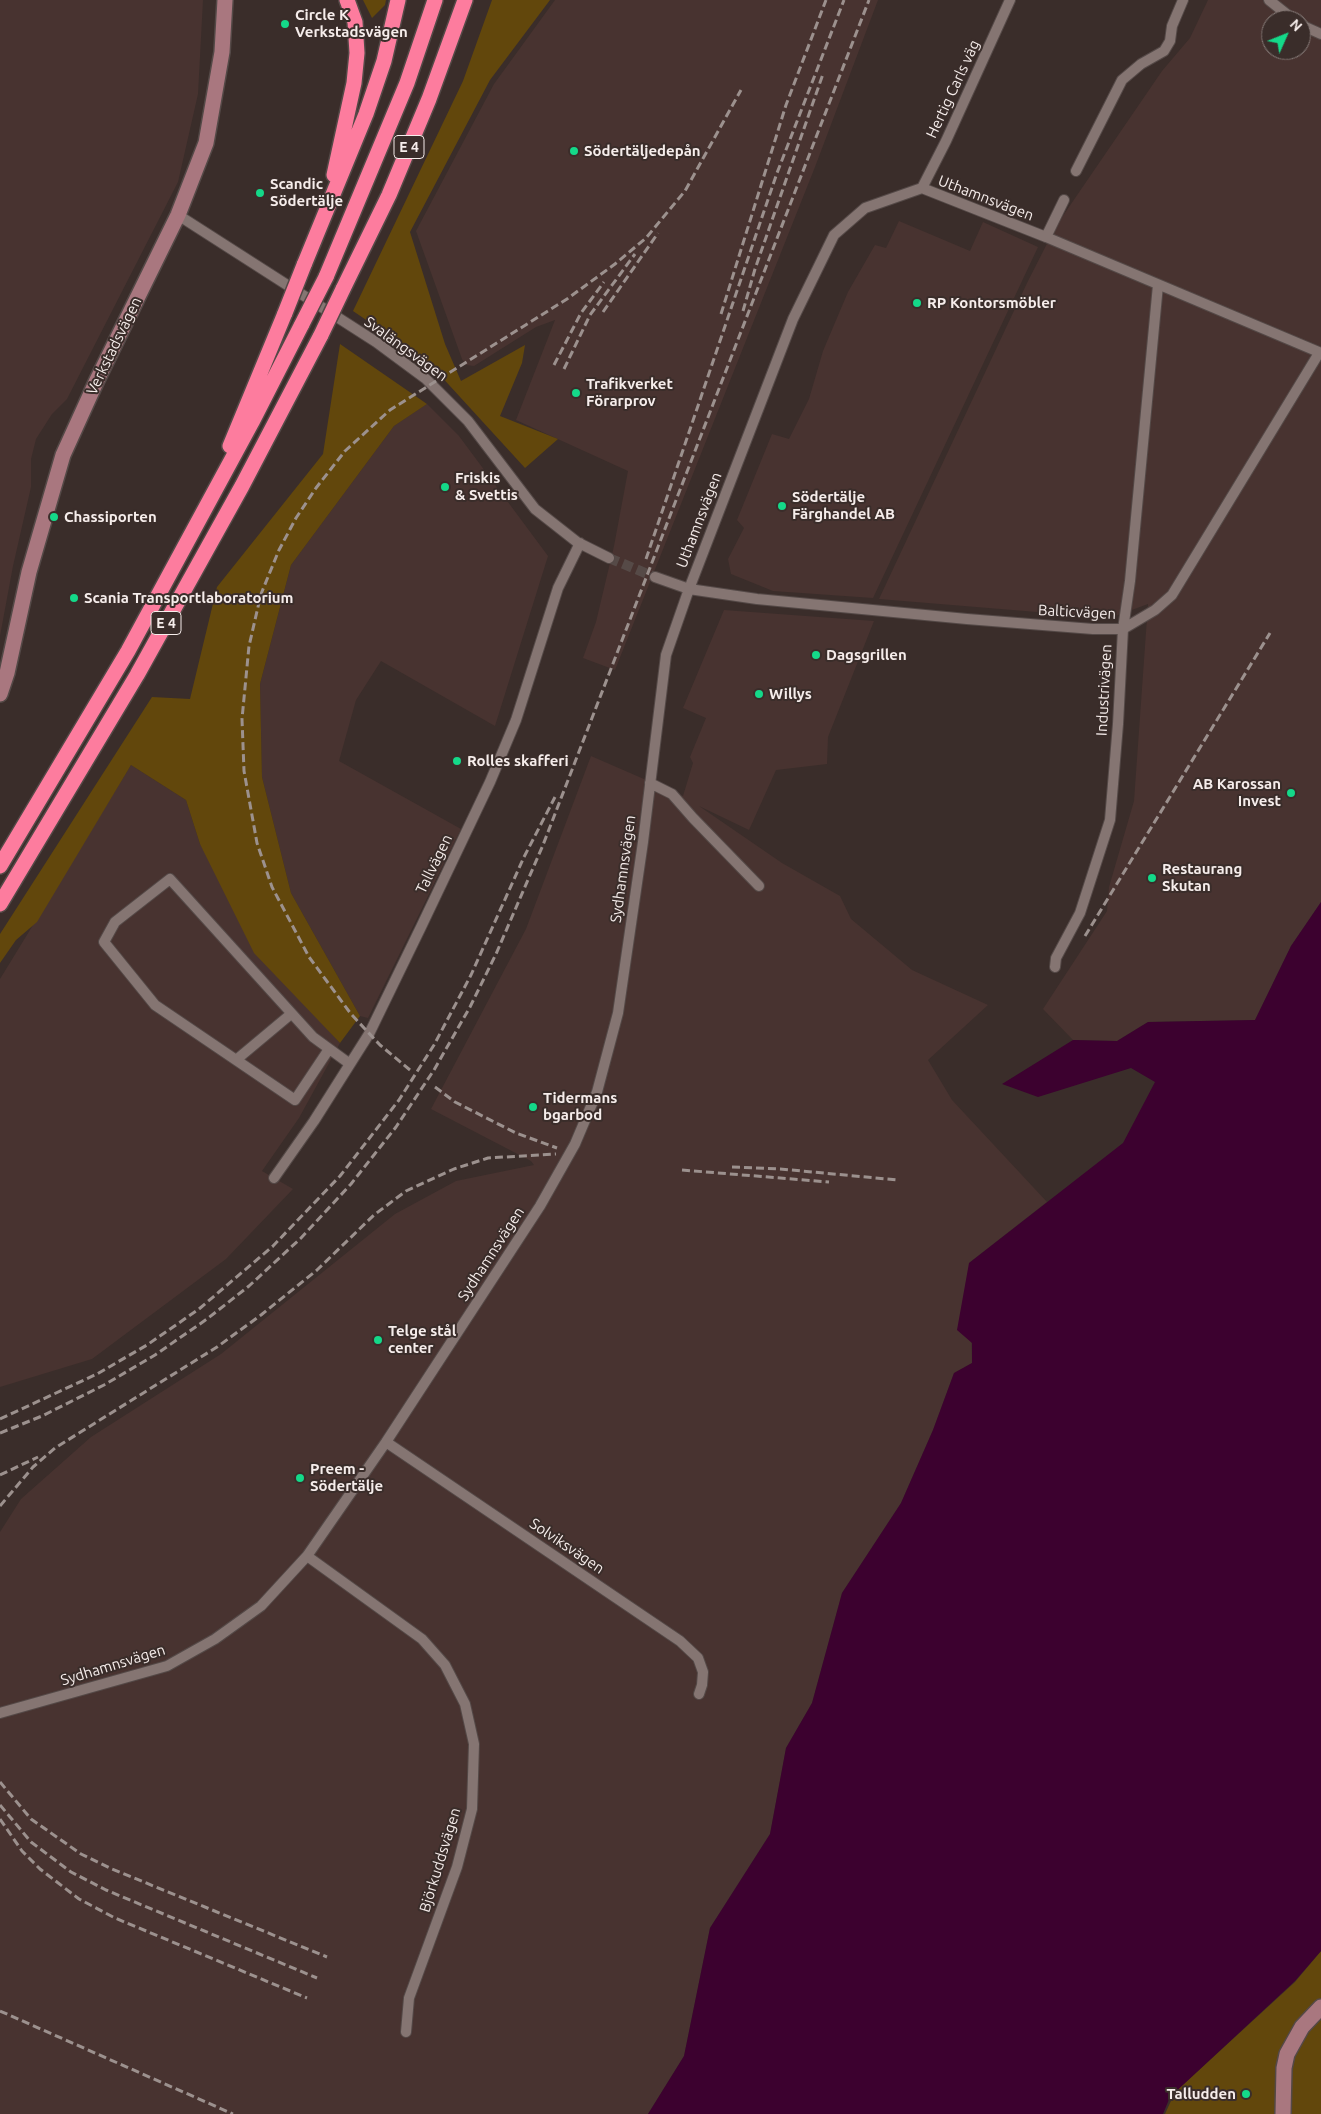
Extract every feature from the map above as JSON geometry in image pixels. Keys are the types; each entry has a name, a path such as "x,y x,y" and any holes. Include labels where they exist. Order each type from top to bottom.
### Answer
{"highway":[{"path":"321,223 342,143 354,82 357,53 355,22 348,0"},
{"path":"208,503 321,223 346,166 384,61 398,0"},
{"name":"E 4","path":"0,866 128,651 326,277 407,83 435,0"},
{"name":"E 4","path":"0,904 137,675 242,486 321,335 393,186 429,99 465,0"}],"main road":[{"name":"Verkstadsvägen","path":"0,694 8,673 29,572 63,455 97,380 178,215 206,143 222,52 225,0"},
{"path":"1283,2114 1284,2068 1287,2054 1302,2027 1321,2007"}],"street":[{"name":"Hertig Carls väg","path":"922,188 946,141 1010,0"},
{"path":"1076,172 1122,80 1141,64 1164,51 1170,42 1172,26 1183,0"},
{"path":"1269,0 1282,10"},
{"name":"Uthamnsvägen","path":"689,589 793,319 834,235 865,208 922,188 1046,237 1320,353"},
{"path":"1046,237 1064,200"},
{"name":"Svalängsvägen","path":"178,215 376,342 426,379 468,421 535,509 580,543 609,558"},
{"name":"Industrivägen","path":"1055,968 1056,958 1084,905 1110,820 1123,629 1130,581 1158,285"},
{"name":"Balticvägen","path":"689,589 860,610 1093,629 1123,629 1156,610 1172,595 1320,353"},
{"name":"Tallvägen","path":"274,1178 369,1034 490,782 516,720 558,588 580,543"},
{"path":"655,577 689,589"},
{"name":"Sydhamnsvägen","path":"0,1713 167,1666 215,1639 261,1606 307,1556 386,1442 540,1206 575,1144 597,1092 618,1013 666,655 689,589"},
{"path":"650,783 672,794 760,886"},
{"path":"329,1049 295,1100 155,1005 104,942 115,922 170,879 312,1037 329,1049 350,1064"},
{"path":"236,1060 291,1014"},
{"name":"Solviksvägen","path":"386,1442 680,1641 698,1658 703,1672 699,1694"},
{"name":"Björkuddsvägen","path":"307,1556 428,1646 445,1665 465,1704 474,1744 472,1809 457,1867 409,1998 406,2032"}],"shaded area":[{"path":"0,0 203,0 198,94 178,182 67,399 52,414 36,439 31,459 31,487 13,566 0,636"},
{"path":"363,0 386,0 385,5 372,18"},
{"path":"492,0 550,0 490,80 410,232 445,344 461,381 525,345 522,363 500,416 558,439 525,468 428,362 353,311 463,81"},
{"path":"555,0 878,0 815,167 615,670 583,658 596,622 614,546 628,471 516,420 555,320 536,327 474,366 466,365 462,359 416,231 494,84"},
{"path":"1208,0 1321,0 1321,902 1291,946 1255,1020 1148,1022 1117,1041 1073,1040 1043,1009 1107,911 1109,887 1134,801 1148,604 1110,618 879,599 1027,283 1056,226 1162,71 1190,38"},
{"path":"899,221 970,251 983,222 1038,247 873,598 773,591 731,574 728,559 744,528 737,520 772,434 789,439 809,399 823,351 848,292 875,245 886,248"},
{"path":"340,344 427,404 394,426 291,565 260,684 262,777 291,893 360,1016 340,1043 254,953 200,844 186,800 131,765 37,922 16,940 0,963 0,934 152,697 190,699 217,587 323,454"},
{"path":"427,404 459,436 548,556 495,726 381,661 356,700 339,761 461,829 368,1018 360,1016 291,893 262,777 260,684 291,565 394,426"},
{"path":"724,610 874,621 828,737 827,764 776,770 749,830 699,806 782,863 840,896 851,919 912,970 988,1005 928,1060 952,1100 1047,1202 969,1263 972,1363 954,1373 933,1430 901,1503 842,1593 812,1703 786,1748 770,1834 710,1928 684,2056 648,2114 0,2114 0,1532 21,1499 91,1437 221,1354 395,1214 456,1181 534,1165 531,1161 431,1109 526,929 591,756 683,796 693,763 690,757 706,718 683,708"},
{"path":"131,765 186,800 200,844 323,1024 340,1043 299,1118 262,1171 293,1189 226,1259 92,1359 0,1387 0,979"},
{"path":"1321,902 1321,1951 1295,1981 1170,2097 1163,2114 648,2114 684,2056 710,1928 770,1834 786,1748 812,1703 842,1593 901,1503 933,1430 954,1373 972,1363 972,1343 957,1330 969,1263 1123,1143 1155,1082 1131,1068 1038,1097 1002,1084 1073,1040 1117,1041 1148,1022 1255,1020 1291,946"},
{"path":"1321,1951 1321,2114 1165,2114 1175,2092 1295,1982"}],"tunnel":[{"path":"609,558 655,577"}],"railway":[{"path":"721,314 786,105 826,0"},
{"path":"646,559 777,173 844,0"},
{"path":"0,1433 42,1416 104,1385 155,1355 207,1319 249,1286 301,1238 351,1184 396,1127 434,1070 470,1007 496,954 543,845 869,0"},
{"path":"743,311 755,269 823,74"},
{"path":"410,1070 380,1045 351,1014 309,957 272,887 257,843 244,771 242,719 249,646 261,594 279,550 296,518 316,488 345,451 390,410 567,299 615,264 646,238 685,191 741,90"},
{"path":"603,312 658,233"},
{"path":"564,369 590,315 635,254"},
{"path":"554,365 581,313 604,282"},
{"path":"1085,936 1270,633"},
{"path":"0,1419 97,1374 147,1345 199,1309 273,1246 340,1176 399,1100 434,1045 471,975 524,857 555,797"},
{"path":"435,1087 455,1102 516,1133 557,1148"},
{"path":"0,1506 33,1467 55,1448 217,1347 261,1315 317,1270 374,1215 406,1191 454,1169 488,1158 556,1154"},
{"path":"732,1167 780,1169 898,1180"},
{"path":"682,1170 829,1182"},
{"path":"0,1475 38,1457"},
{"path":"0,1782 31,1819 81,1854 112,1869 327,1957"},
{"path":"0,1805 31,1842 71,1872 106,1890 317,1978"},
{"path":"0,1819 22,1851 40,1869 79,1899 115,1918 307,1998"},
{"path":"0,2011 233,2114"}],"place":[{"name":"Circle K Verkstadsvägen","path":"285,24"},
{"name":"Södertäljedepån","path":"574,151"},
{"name":"Scandic Södertälje","path":"260,193"},
{"name":"RP Kontorsmöbler","path":"917,303"},
{"name":"Trafikverket Förarprov","path":"576,393"},
{"name":"Friskis & Svettis","path":"445,487"},
{"name":"Södertälje Färghandel AB","path":"782,506"},
{"name":"Chassiporten","path":"54,517"},
{"name":"Scania Transportlaboratorium","path":"74,598"},
{"name":"Dagsgrillen","path":"816,655"},
{"name":"Willys","path":"759,694"},
{"name":"Rolles skafferi","path":"457,761"},
{"name":"AB Karossan Invest","path":"1291,793"},
{"name":"Restaurang Skutan","path":"1152,878"},
{"name":"Tidermans bgarbod","path":"533,1107"},
{"name":"Telge stål center","path":"378,1340"},
{"name":"Preem - Södertälje","path":"300,1478"},
{"name":"Talludden","path":"1246,2094"}]}
